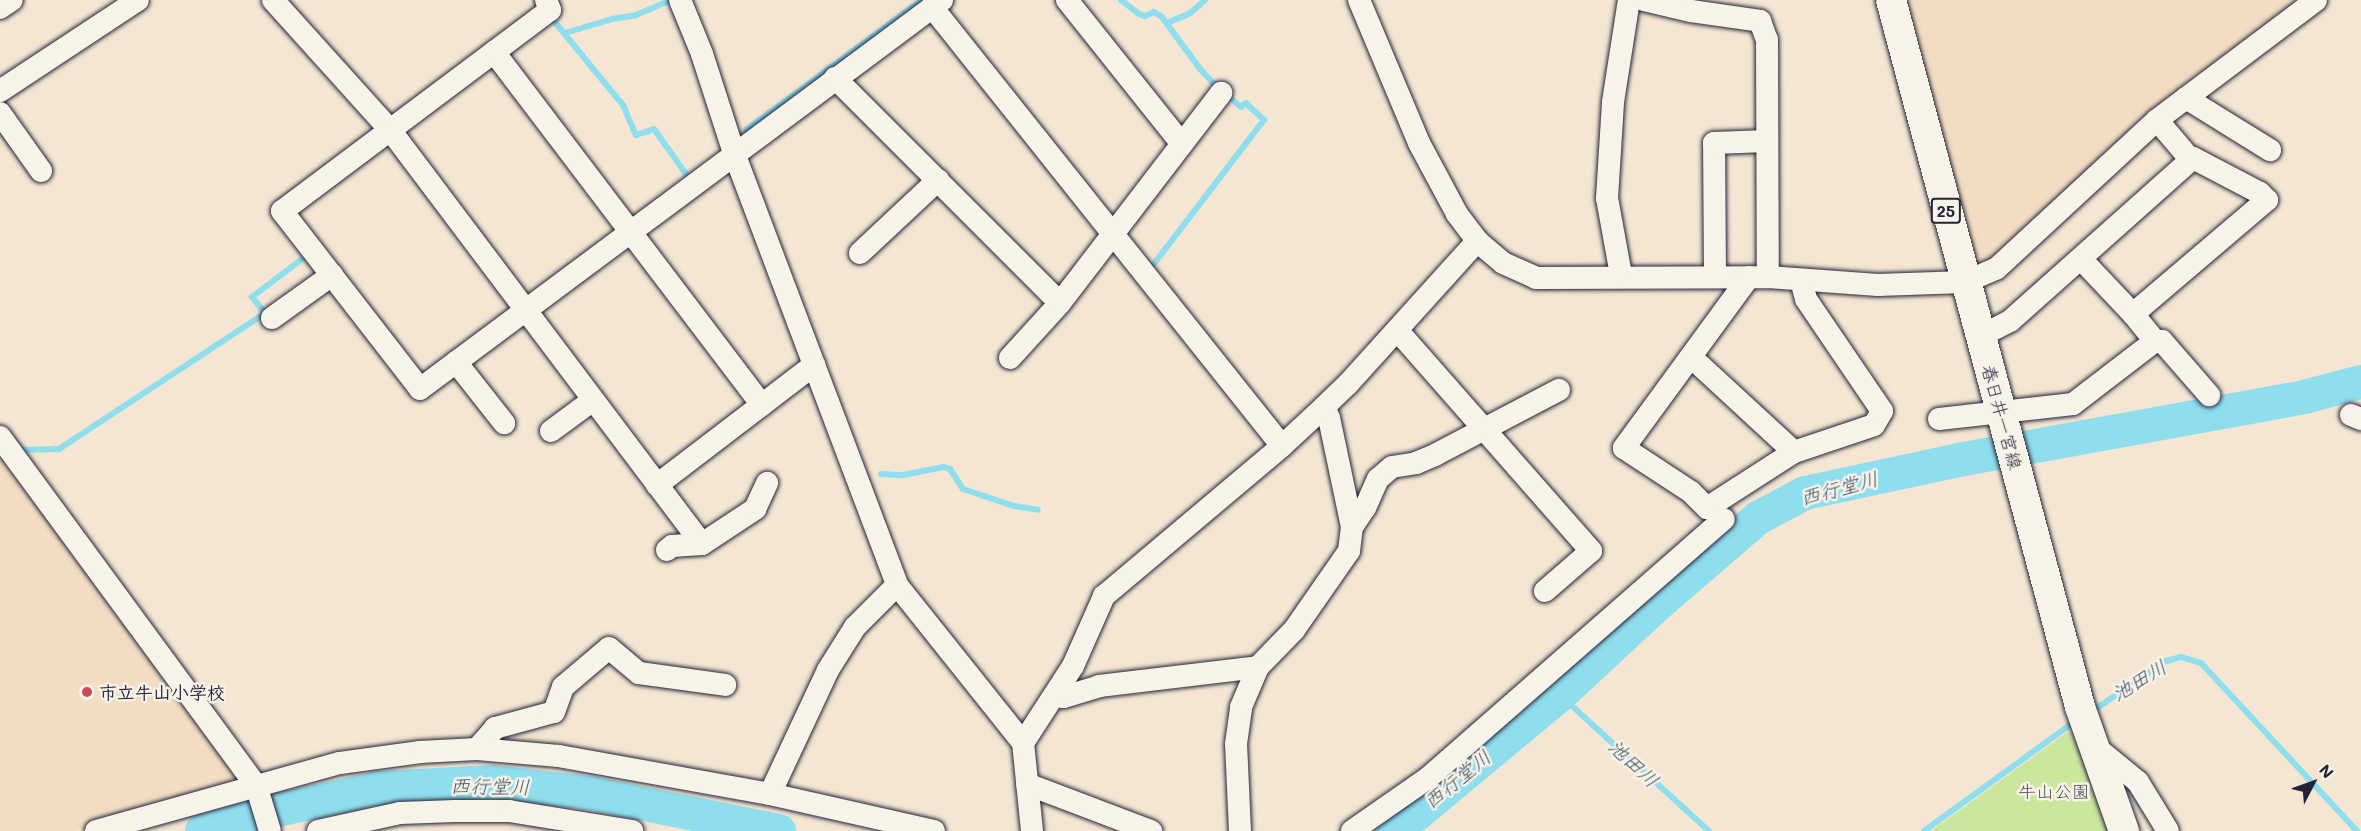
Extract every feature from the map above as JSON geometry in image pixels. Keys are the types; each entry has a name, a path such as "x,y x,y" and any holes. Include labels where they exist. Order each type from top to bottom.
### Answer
{"main road":[{"name":"春日井一宮線","path":"1891,0 1965,282 2088,730 2124,831"}],"street":[{"path":"0,8 12,0"},
{"path":"0,91 138,0"},
{"path":"273,0 391,131 702,544"},
{"path":"546,0 550,10 282,211 420,389 937,4 1113,234 1282,446"},
{"path":"680,0 702,54 734,153 897,585 1023,743 1032,831"},
{"path":"1067,0 1182,144"},
{"path":"1359,0 1419,142 1457,214 1477,241 1503,263 1536,278 1621,275 1759,277 1878,285 1965,282 1996,269 2157,120 2316,0"},
{"path":"1621,275 1607,198 1613,102 1629,0"},
{"path":"1644,0 1691,11 1760,21 1767,40 1767,141 1759,277 1691,357 1624,448 1691,492 1707,508 1794,452 1874,425 1882,411 1806,299 1801,280"},
{"path":"494,52 762,405"},
{"path":"836,78 1060,303"},
{"path":"1010,358 1060,303 1221,93"},
{"path":"2186,98 2270,150"},
{"path":"0,112 41,171"},
{"path":"2157,120 2191,160"},
{"path":"1715,277 1714,143 1767,141"},
{"path":"1980,336 2010,321 2193,158 2260,193 2267,200 2133,314"},
{"path":"860,253 938,180"},
{"path":"1023,743 1073,666 1104,596 1282,446 1324,407 1477,241"},
{"path":"2081,259 2155,340 2162,341 2210,394"},
{"path":"272,318 332,275"},
{"path":"1397,330 1591,551 1545,591"},
{"path":"1939,419 2002,417 2073,404 2155,340"},
{"path":"1691,357 1794,452"},
{"path":"456,362 504,423"},
{"path":"657,485 814,365"},
{"path":"1352,526 1365,508 1378,480 1392,467 1416,464 1559,390"},
{"path":"551,431 593,400"},
{"path":"1240,831 1236,744 1241,707 1258,667 1294,630 1328,585 1349,551 1352,526 1329,418 1324,407"},
{"path":"0,437 256,788 270,831"},
{"path":"667,550 672,546 702,544 755,509 766,483"},
{"path":"1352,831 1428,778 1724,519"},
{"path":"770,794 828,670 855,627 897,585"},
{"path":"477,749 495,728 554,712 563,687 609,648 639,673 725,685"},
{"path":"1054,696 1064,697 1099,686 1258,667"},
{"path":"2088,730 2138,782 2168,831"},
{"path":"96,831 340,763 420,752 477,749 559,756 770,794 934,831"},
{"path":"1027,784 1151,831"},
{"path":"318,831 400,813 509,811 632,831"}],"shaded area":[{"path":"1907,0 2299,0 1991,263 1976,259"},
{"name":"市立牛山小学校","path":"0,455 235,777 231,785 75,831 0,831"}],"green space":[{"name":"牛山公園","path":"2066,733 2075,734 2111,831 1931,831"}],"waterway":[{"path":"565,33 612,19 636,15 672,0"},
{"path":"746,130 922,0"},
{"path":"1121,0 1139,14 1145,16 1154,12 1162,17 1200,69 1218,88"},
{"path":"1167,23 1190,13 1205,0"},
{"path":"549,15 623,105 636,135 654,129 686,174"},
{"path":"1153,265 1264,120 1246,103 1241,107 1226,95"},
{"path":"16,450 59,449 265,313 252,297 306,256"},
{"name":"西行堂川","path":"1392,831 1417,814 1560,695 1658,604 1758,518 1805,493 1964,459 2304,397 2361,382"},
{"path":"881,474 903,475 943,467 950,469 963,489 1014,506 1038,510"},
{"name":"池田川","path":"2091,712 2166,661 2181,657 2201,663 2357,831"},
{"name":"池田川","path":"1560,695 1709,831"},
{"name":"池田川","path":"1924,831 2077,720"},
{"name":"西行堂川","path":"202,831 281,809 380,788 493,782 590,793 779,831"},
{"path":"232,823 235,831"}],"place":[{"name":"市立牛山小学校","path":"87,692"}]}
